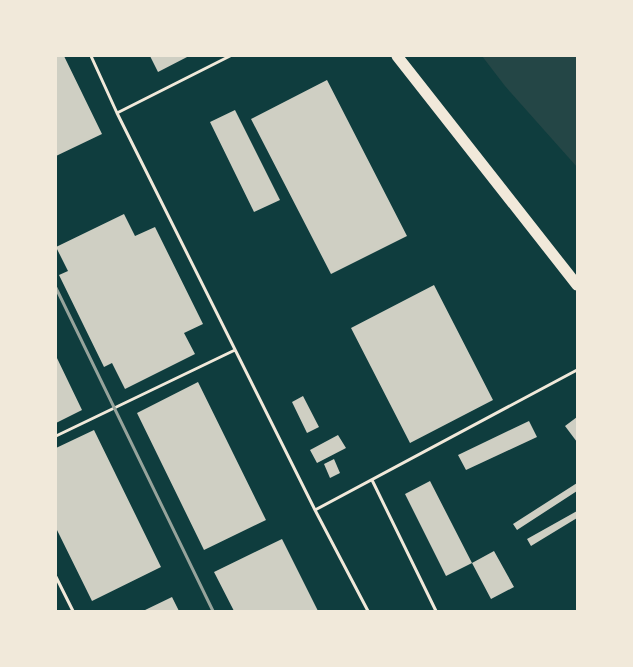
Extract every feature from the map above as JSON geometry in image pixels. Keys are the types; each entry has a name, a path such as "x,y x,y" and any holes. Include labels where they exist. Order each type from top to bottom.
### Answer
{"highway":[{"path":"397,56 577,285"}],"lane":[{"path":"91,56 117,113 235,350 315,510 368,611"},
{"path":"117,113 230,56"},
{"path":"56,436 235,350"},
{"path":"315,510 577,370"},
{"path":"372,480 436,611"},
{"path":"56,577 73,611"}],"shaded area":[{"path":"482,56 577,56 577,167 505,86"}],"building":[{"path":"56,56 64,56 102,134 56,156"},
{"path":"150,56 189,56 158,72"},
{"path":"327,80 407,236 331,274 251,119"},
{"path":"235,110 280,200 254,212 210,122"},
{"path":"124,214 135,236 155,227 203,324 184,333 195,354 125,389 112,363 104,367 59,275 68,271 56,247"},
{"path":"434,285 493,400 410,443 351,328"},
{"path":"56,356 82,410 56,423"},
{"path":"198,382 266,520 204,550 137,413"},
{"path":"303,396 319,427 307,433 292,402"},
{"path":"577,417 577,442 565,426"},
{"path":"529,421 537,437 466,470 458,455"},
{"path":"94,430 161,567 92,601 56,528 56,448"},
{"path":"338,435 346,448 317,463 310,450"},
{"path":"334,459 340,473 330,478 324,464"},
{"path":"430,481 472,563 446,576 405,494"},
{"path":"577,483 577,491 517,530 513,524"},
{"path":"577,511 577,518 531,546 527,539"},
{"path":"282,539 318,611 234,611 214,572"},
{"path":"494,551 514,587 491,599 472,563"},
{"path":"172,597 179,611 143,611"}],"railway":[{"path":"56,288 213,611"}]}
